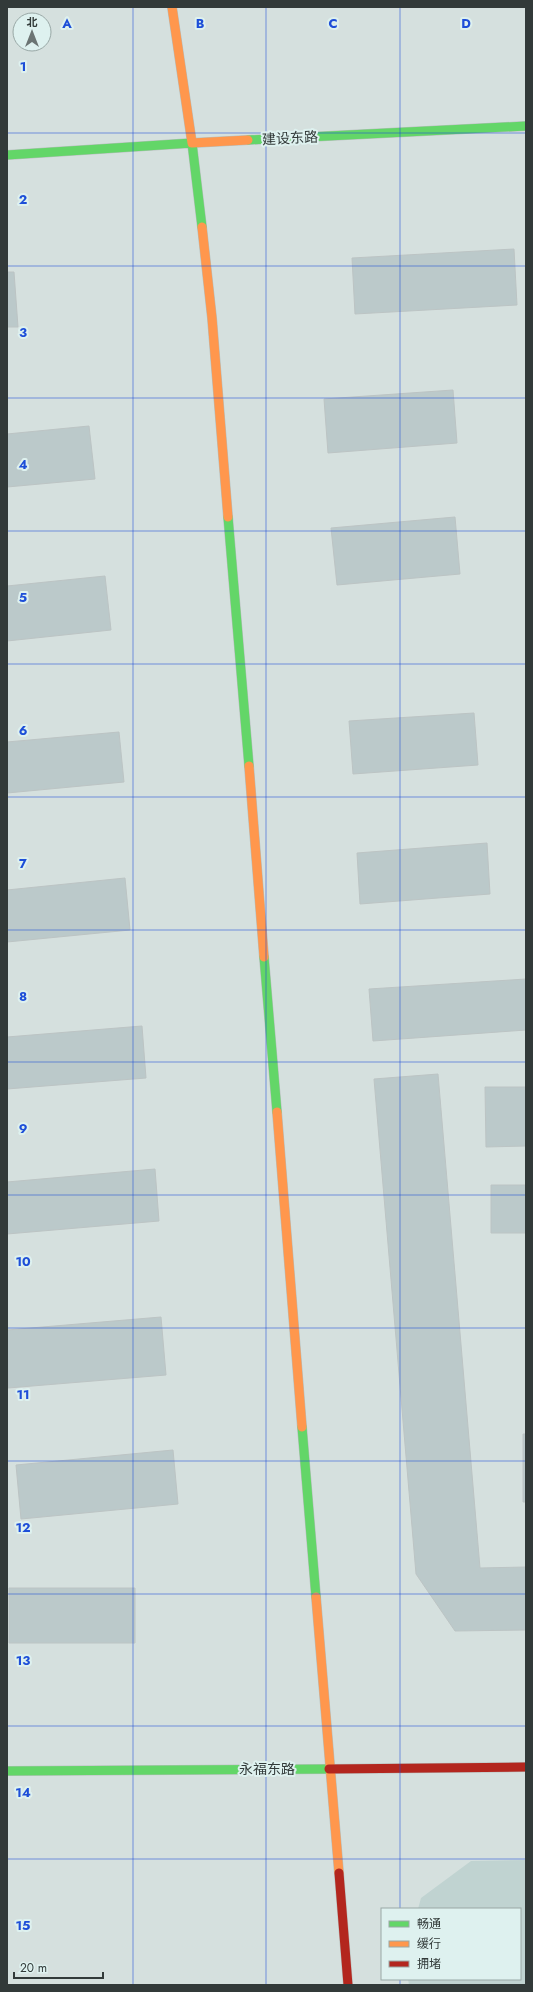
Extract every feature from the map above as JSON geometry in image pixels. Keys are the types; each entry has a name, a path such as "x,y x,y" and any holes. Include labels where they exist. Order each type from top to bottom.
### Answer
{"street":[{"path":"172,7 192,143 212,318 329,1768 348,1985"},
{"name":"建设东路","path":"7,155 192,143 526,126"},
{"name":"永福东路","path":"7,1771 526,1767"}],"shaded area":[{"path":"526,1860 526,1985 409,1985 408,1980 521,1980 521,1908 418,1908 421,1898 471,1861"}],"building":[{"path":"514,249 517,305 355,314 352,258"},
{"path":"7,272 14,272 18,327 7,327"},
{"path":"453,390 457,443 328,453 324,399"},
{"path":"89,426 95,479 7,487 7,434"},
{"path":"455,517 460,574 337,585 331,528"},
{"path":"105,576 111,630 7,641 7,586"},
{"path":"474,713 478,765 353,774 349,721"},
{"path":"119,732 124,782 7,793 7,742"},
{"path":"487,843 490,894 360,904 357,853"},
{"path":"125,878 130,930 7,942 7,890"},
{"path":"526,979 526,1030 373,1041 369,989"},
{"path":"142,1026 146,1078 7,1089 7,1037"},
{"path":"438,1074 480,1568 526,1567 526,1630 455,1631 416,1574 374,1079"},
{"path":"485,1087 526,1087 526,1146 486,1147"},
{"path":"155,1169 159,1221 7,1234 7,1182"},
{"path":"491,1185 526,1185 526,1233 491,1233"},
{"path":"161,1317 166,1375 8,1388 7,1330"},
{"path":"523,1434 526,1434 526,1502 523,1502"},
{"path":"173,1450 178,1504 21,1519 16,1465"},
{"path":"9,1588 135,1588 135,1643 9,1643"}],"traffic: fast":[{"path":"248,140 526,126"},
{"path":"7,155 192,143 202,227"},
{"path":"228,517 249,766"},
{"path":"264,957 277,1112"},
{"path":"302,1427 316,1597"},
{"path":"7,1771 329,1769"}],"traffic: slow":[{"path":"172,7 192,143 248,140"},
{"path":"202,227 212,318 228,517"},
{"path":"249,766 264,957"},
{"path":"277,1112 302,1427"},
{"path":"316,1597 339,1873"}],"traffic: jam":[{"path":"329,1769 526,1767"},
{"path":"339,1873 348,1985"}]}
